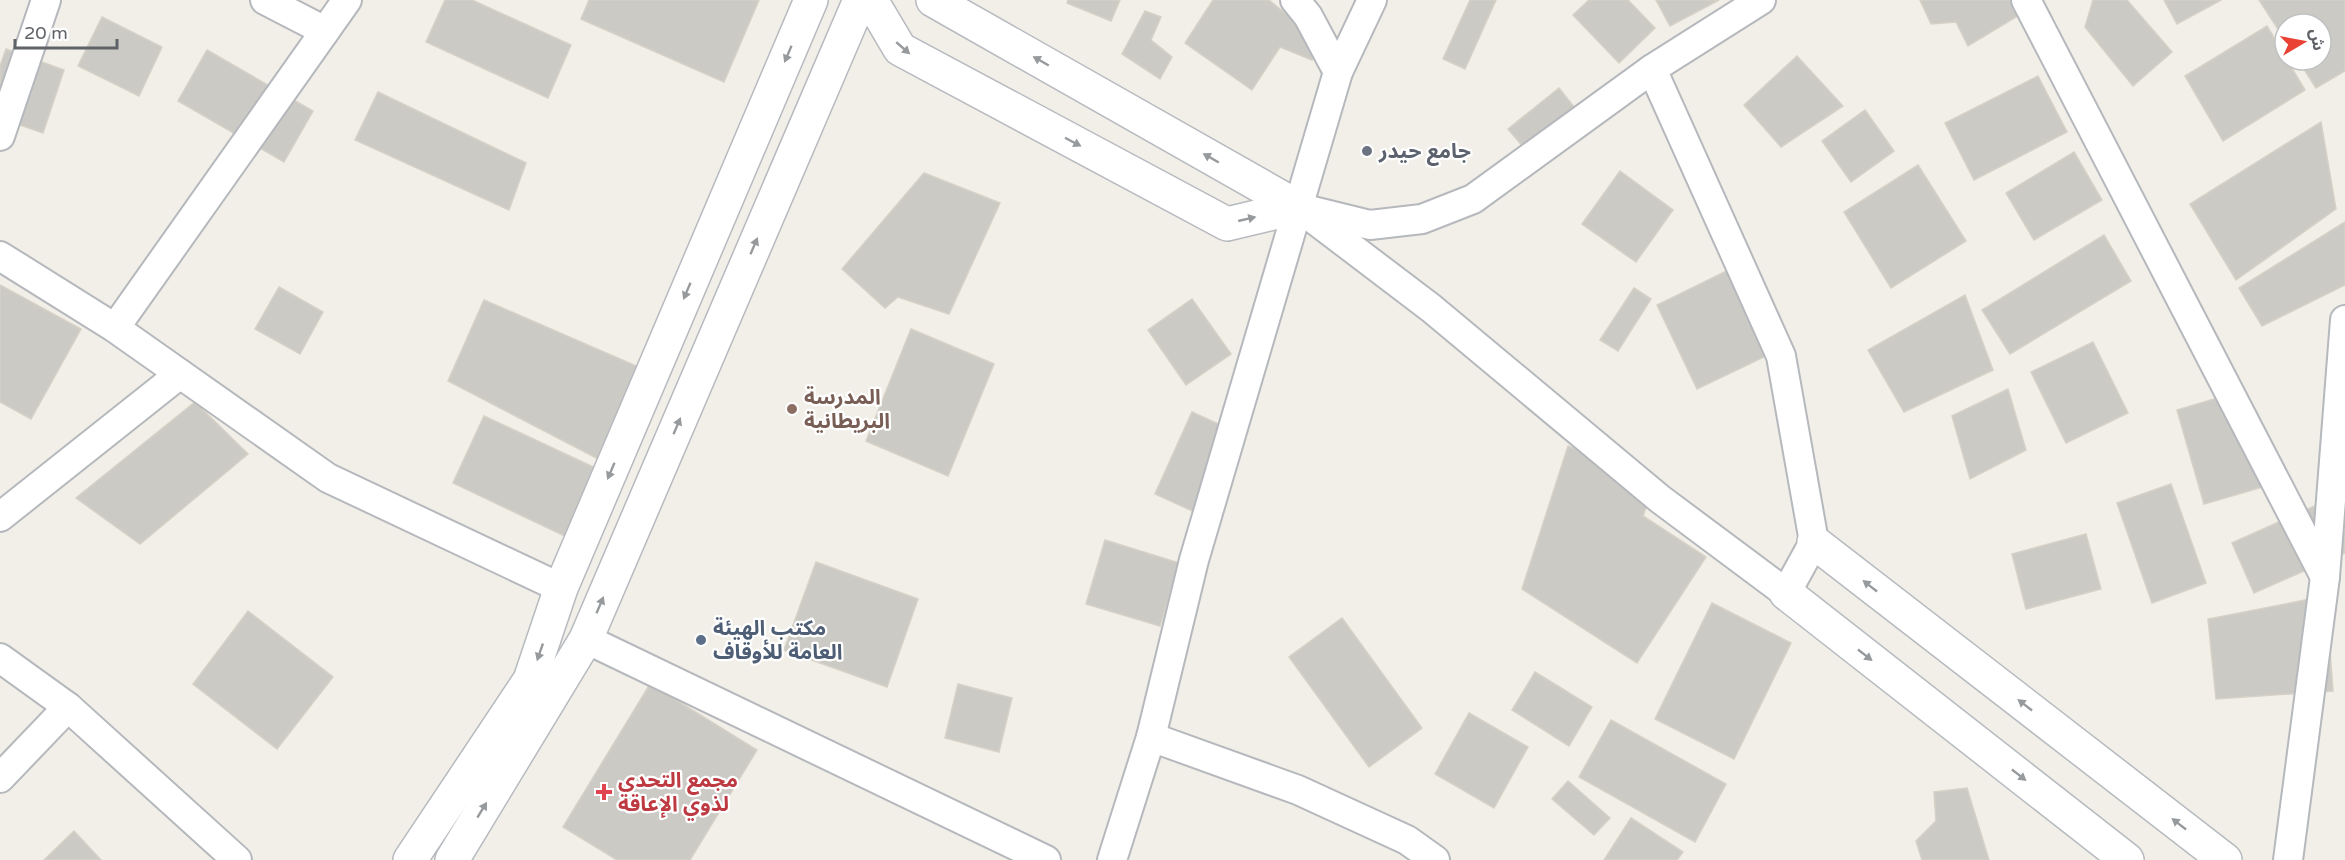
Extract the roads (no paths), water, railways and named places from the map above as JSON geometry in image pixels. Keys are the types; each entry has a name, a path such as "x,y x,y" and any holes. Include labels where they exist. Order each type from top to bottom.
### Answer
{"street":[{"path":"0,136 46,0"},
{"path":"265,0 325,31"},
{"path":"115,328 347,0"},
{"path":"410,860 530,680 561,588 810,0"},
{"path":"452,860 586,639 860,0"},
{"path":"871,0 900,49 1227,224 1298,207 1371,225 1422,219 1473,199 1652,69 1761,0"},
{"path":"933,0 1298,207 1431,308 1660,499 1786,592 2127,860"},
{"path":"1295,0 1308,16 1338,72"},
{"path":"1112,860 1151,737 1194,560 1338,72 1372,0"},
{"path":"2026,0 2325,577"},
{"path":"1652,69 1781,356 1814,542 1786,592"},
{"path":"0,256 115,328 328,478 561,588"},
{"path":"2288,860 2325,577 2345,320"},
{"path":"0,517 180,374"},
{"path":"1814,542 2225,860"},
{"path":"586,639 1047,860"},
{"path":"0,658 68,707 237,860"},
{"path":"0,778 68,707"},
{"path":"1151,737 1298,790 1407,840 1435,860"}],"place":[{"name":"جامع حيدر","path":"1367,151"},
{"name":"المدرسة البريطانية","path":"792,409"},
{"name":"مكتب الهيئة العامة للأوقاف","path":"701,640"},
{"name":"مجمع التحدي لذوي الإعاقة","path":"604,792"}]}
